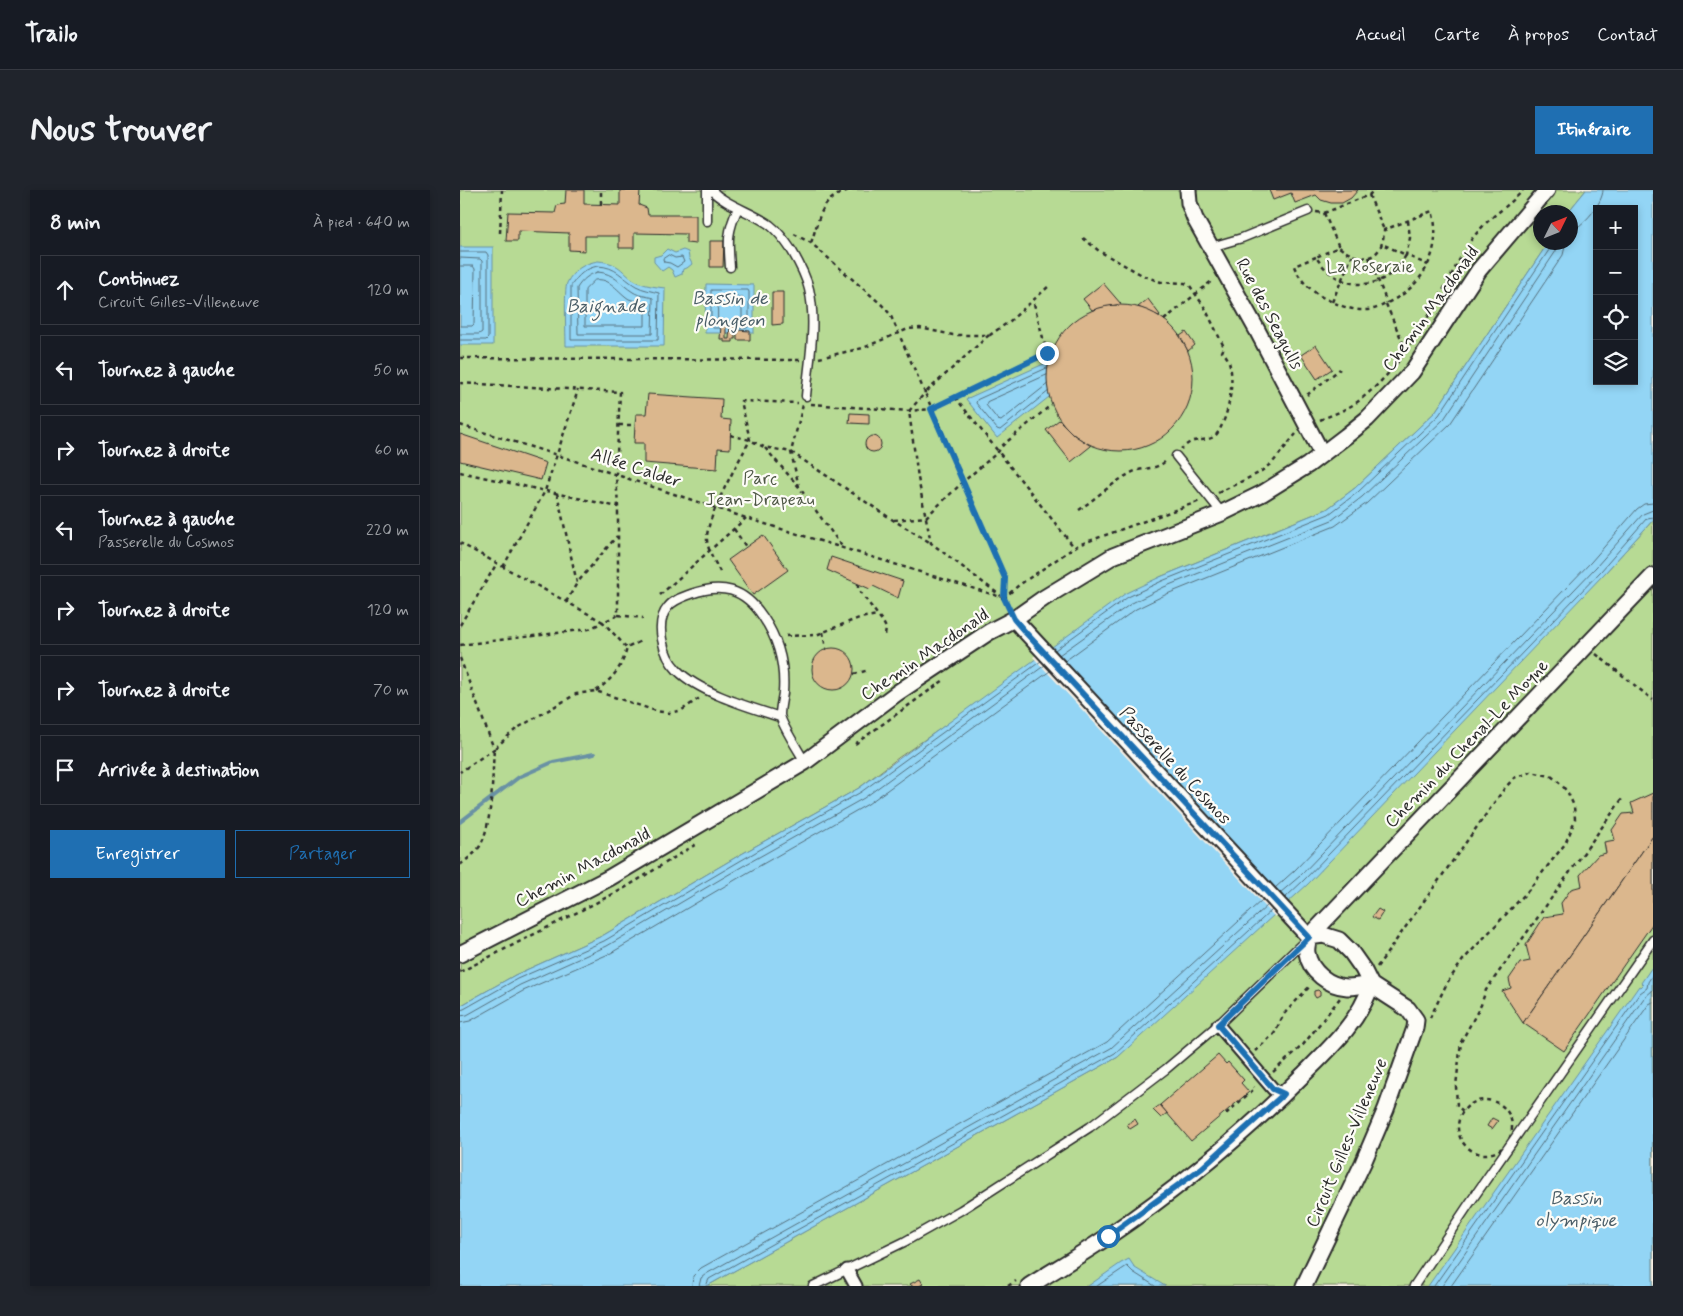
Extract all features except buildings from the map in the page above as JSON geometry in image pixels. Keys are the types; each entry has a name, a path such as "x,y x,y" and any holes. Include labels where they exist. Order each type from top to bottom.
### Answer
{"street":[{"name":"Rue des Seagulls","path":"1188,190 1189,203 1195,219 1322,454"},
{"name":"Chemin Macdonald","path":"460,954 609,878 805,762 897,693 989,632 1014,619 1044,598 1113,556 1222,513 1263,494 1322,454 1367,419 1412,372 1479,270 1547,190"},
{"name":"Chemin du Chenal-Le Moyne","path":"1309,937 1653,576"},
{"name":"Passerelle du Cosmos","path":"1014,619 1309,937"},
{"path":"1029,1286 1108,1236 1202,1168 1284,1094 1341,1035 1366,1001 1371,985 1351,952 1339,940 1323,935 1309,937 1306,952 1310,963 1330,983 1347,987 1371,985"},
{"name":"Circuit Gilles-Villeneuve","path":"1304,1286 1363,1163 1386,1109 1415,1028 1416,1020 1408,1009 1371,985"},
{"path":"1218,1025 1273,1089 1284,1094"},
{"path":"847,1270 856,1286"}],"lane":[{"path":"707,190 707,221"},
{"path":"711,190 721,198 771,226 778,232 796,257 809,288 812,306 810,359 805,400"},
{"path":"730,267 728,242 730,225 738,208"},
{"path":"1211,247 1242,238 1308,211"},
{"path":"1175,455 1222,513"},
{"path":"780,717 733,701 694,683 677,670 665,652 661,635 666,609 672,603 707,588 725,588 736,593 757,608 764,617 779,648 783,691 780,717 805,762"},
{"path":"813,1286 904,1242 961,1210 1054,1152 1120,1104 1218,1025 1309,937"},
{"path":"1414,1286 1468,1204 1653,940"}],"path":[{"path":"500,233 502,190"},
{"path":"601,190 601,204"},
{"path":"811,243 827,201 833,196 850,190"},
{"path":"1369,195 1384,230 1382,244 1378,252 1369,258 1358,258 1339,247 1324,212 1369,195 1374,190"},
{"path":"1313,424 1359,401 1376,386 1406,350 1437,301 1468,244 1488,221 1513,202 1523,190"},
{"path":"1339,247 1294,266 1302,280 1332,302 1361,310 1368,310 1386,304 1412,288 1420,280 1428,265 1435,242 1435,222 1432,212 1384,230"},
{"path":"1316,257 1328,272 1342,280 1360,284 1378,281 1395,271 1406,255 1410,238 1408,221"},
{"path":"778,232 785,232 811,243 890,314 1005,578 1004,598"},
{"path":"1078,510 1132,472 1161,466 1189,443 1212,438 1217,434 1228,411 1231,385 1229,359 1222,352 1224,347 1197,294 1190,286 1185,283 1161,282 1144,276 1099,251 1083,238"},
{"path":"1382,244 1428,265"},
{"path":"1332,302 1352,256"},
{"path":"1369,258 1406,350"},
{"path":"1164,320 1214,279"},
{"path":"932,543 918,478 909,411 924,393 1049,286"},
{"path":"720,572 709,551 706,538 715,508 750,440 741,401 805,400 909,411 931,409 1047,353 1033,300"},
{"path":"460,358 810,359 863,348 908,329 920,328 953,335 990,335"},
{"path":"1295,403 1340,369"},
{"path":"460,383 620,392 616,475 618,507 618,615"},
{"path":"503,567 545,491 578,390"},
{"path":"955,397 1074,547"},
{"path":"799,487 791,452 805,400"},
{"path":"893,520 926,517 998,452 1003,445 1051,405"},
{"name":"Allée Calder","path":"460,425 746,518 1004,598"},
{"path":"619,425 635,426"},
{"path":"1004,598 1019,584 1074,547 1210,498 1259,473 1273,462 1298,433"},
{"path":"730,435 750,440 764,447 791,452 893,520 932,543 1004,598 1014,619"},
{"path":"764,447 799,487 842,548"},
{"path":"460,472 618,507"},
{"path":"557,493 577,583"},
{"path":"660,596 746,518"},
{"path":"734,529 746,547"},
{"path":"566,602 577,583 618,535"},
{"path":"460,543 602,622 627,648"},
{"path":"460,625 496,563"},
{"path":"858,584 858,589 886,628 885,636"},
{"path":"460,645 589,628 618,615 643,618"},
{"path":"786,636 816,635 859,618 878,615"},
{"path":"823,632 826,649"},
{"path":"596,691 617,672 623,663 627,648 641,641"},
{"path":"1586,646 1653,700"},
{"path":"460,658 494,750 490,810 482,841 474,853 460,865"},
{"path":"854,674 869,670"},
{"path":"460,772 494,750 516,729 576,694 596,691 656,711 670,713 682,710 710,690"},
{"path":"1463,1111 1457,1106 1456,1086 1461,1042 1481,1005 1486,990 1622,799"},
{"path":"1247,1058 1274,1034 1284,1014 1314,982"},
{"path":"1226,1112 1255,1088 1247,1078 1282,1066 1303,1045 1342,995"},
{"path":"1477,1101 1494,1101 1502,1105 1512,1120 1510,1139 1496,1151 1488,1154 1478,1153 1464,1143 1460,1135 1460,1118 1463,1111 1477,1101"}],"green space":[{"name":"Parc Jean-Drapeau","path":"460,190 1586,190 1574,205 1533,205 1533,250 1543,250 1435,412 1355,488 1327,509 1160,577 898,758 859,788 602,936 515,975 460,1006"},
{"path":"1653,520 1653,1286 707,1286 1118,1057 1604,574"}],"water":[{"path":"1586,190 1653,190 1653,520 1604,574 1308,884 1118,1057 707,1286 460,1286 460,1006 515,975 602,936 859,788 1126,593 1160,577 1327,509 1355,488 1435,412 1543,250 1578,250 1578,205 1574,205"},
{"path":"460,247 493,247 493,345 460,345"},
{"path":"667,249 675,253 683,250 688,252 692,264 683,269 682,274 675,277 672,270 668,267 662,271 654,262 654,257 661,255"},
{"name":"Baignade","path":"598,261 613,264 640,283 665,288 664,346 566,346 565,303 567,283 580,268"},
{"name":"Bassin de plongeon","path":"706,284 754,285 754,333 705,333"},
{"path":"1068,353 1082,371 997,438 966,399"},
{"name":"Bassin olympique","path":"1652,967 1653,1286 1428,1286 1639,986 1643,985 1641,983"},
{"path":"1129,1259 1135,1268 1165,1286 1088,1286 1121,1263"}],"pier":[{"path":"1049,646 1289,904 1275,917 1033,657"}],"waterway":[{"path":"460,822 519,777 553,762 594,754"}],"route":[{"path":"1047,353 931,409 1005,578 1004,598 1014,619 1026,633 1309,937 1218,1025 1273,1089 1284,1094 1202,1168 1108,1236"}],"park label":[{"name":"La Roseraie","path":"1370,267"}]}
